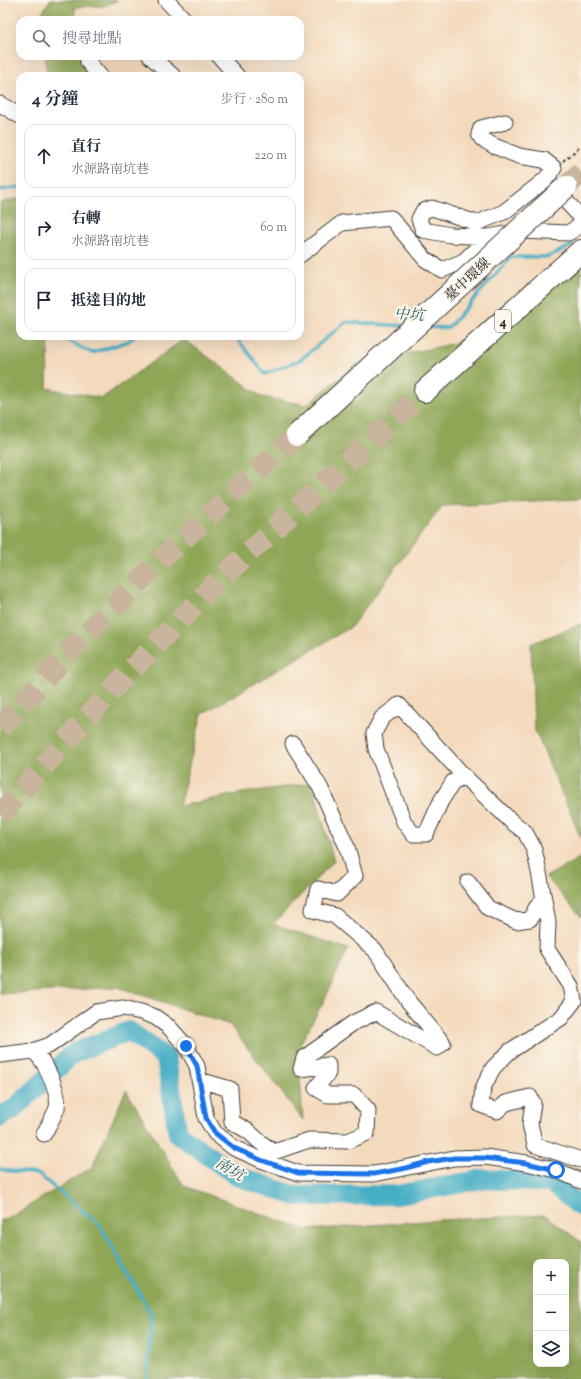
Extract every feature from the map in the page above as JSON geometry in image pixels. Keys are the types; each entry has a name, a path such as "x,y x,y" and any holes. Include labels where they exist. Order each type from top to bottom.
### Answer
{"highway":[{"name":"臺中環線","path":"297,435 562,190"},
{"name":"4","path":"425,391 581,251"}],"street":[{"path":"166,0 181,16"},
{"path":"88,60 97,72"},
{"path":"155,60 168,72"},
{"path":"223,60 233,72"},
{"path":"0,104 16,114"},
{"path":"504,122 481,128 479,134 482,139 494,146 519,156 544,160 554,168 545,180 504,212 477,223 432,208 423,211 419,219 423,230 451,235 490,237 522,231 568,234 581,225"},
{"path":"562,190 581,217"},
{"path":"304,252 342,223 391,218 425,258 442,270 464,261 490,237"},
{"path":"464,776 453,782 441,801 426,834 413,834 404,822 376,749 374,733 382,718 398,705 464,776 511,821 525,832 534,848 548,922 547,949 571,986 574,1002 561,1018 510,1051 493,1068 483,1088 481,1105 497,1111 506,1103 530,1096 533,1103 530,1124 535,1145 581,1160"},
{"path":"199,1080 230,1089 232,1122 248,1131 274,1152 309,1140 348,1141 367,1133 368,1110 354,1095 328,1094 316,1088 328,1073 328,1065 302,1069 304,1058 353,1023 376,1012 437,1048 443,1043 408,1001 375,950 335,916 313,910 318,889 337,894 354,876 347,847 320,787 292,744"},
{"path":"468,882 488,908 516,921 530,919 536,908 544,899"},
{"path":"0,1055 36,1053 50,1045 96,1012 123,1008 155,1017 169,1027 186,1046 197,1066 206,1118 215,1133 234,1148 261,1160 298,1173 374,1174 454,1158 484,1158 526,1163 548,1168 581,1181"},
{"path":"36,1053 55,1088 57,1107 44,1134"}],"path":[{"path":"554,168 581,146"}],"green space":[{"path":"50,0 118,0 105,6 75,7 75,16 41,16 41,14"},
{"path":"45,60 83,60 92,72 49,72 46,69"},
{"path":"16,199 16,340 49,340 47,388 102,398 183,340 185,340 262,397 306,405 357,364 456,343 525,288 581,261 581,499 443,505 351,627 202,714 179,806 242,793 312,783 334,861 273,924 348,949 326,997 298,1048 303,1120 230,1025 118,987 0,994 0,203"},
{"path":"581,624 581,838 534,728 531,644"},
{"path":"581,857 581,917 546,877"},
{"path":"126,1090 184,1186 306,1230 439,1220 545,1215 581,1242 581,1379 0,1379 0,1220 6,1220 92,1167"}],"waterway":[{"name":"中坑","path":"0,190 16,188"},
{"name":"中坑","path":"426,327 448,328 511,257 547,257 573,245"},
{"name":"中坑","path":"238,340 265,374 300,360 346,322 404,326"},
{"name":"中坑","path":"67,340 92,353 130,340"},
{"name":"南坑","path":"0,1117 14,1109 74,1053 129,1031 166,1058 178,1134 237,1176 296,1196 397,1195 484,1179 551,1183 581,1207"},
{"path":"0,1168 2,1170 38,1174 100,1225 151,1314 147,1379"}],"tunnel":[{"path":"566,187 581,172"},
{"path":"0,815 108,694 221,578 425,391"},
{"path":"0,728 81,639 168,553 297,435"}],"route":[{"path":"186,1046 197,1066 206,1118 215,1133 234,1148 261,1160 298,1173 374,1174 454,1158 484,1158 526,1163 556,1170"}]}
